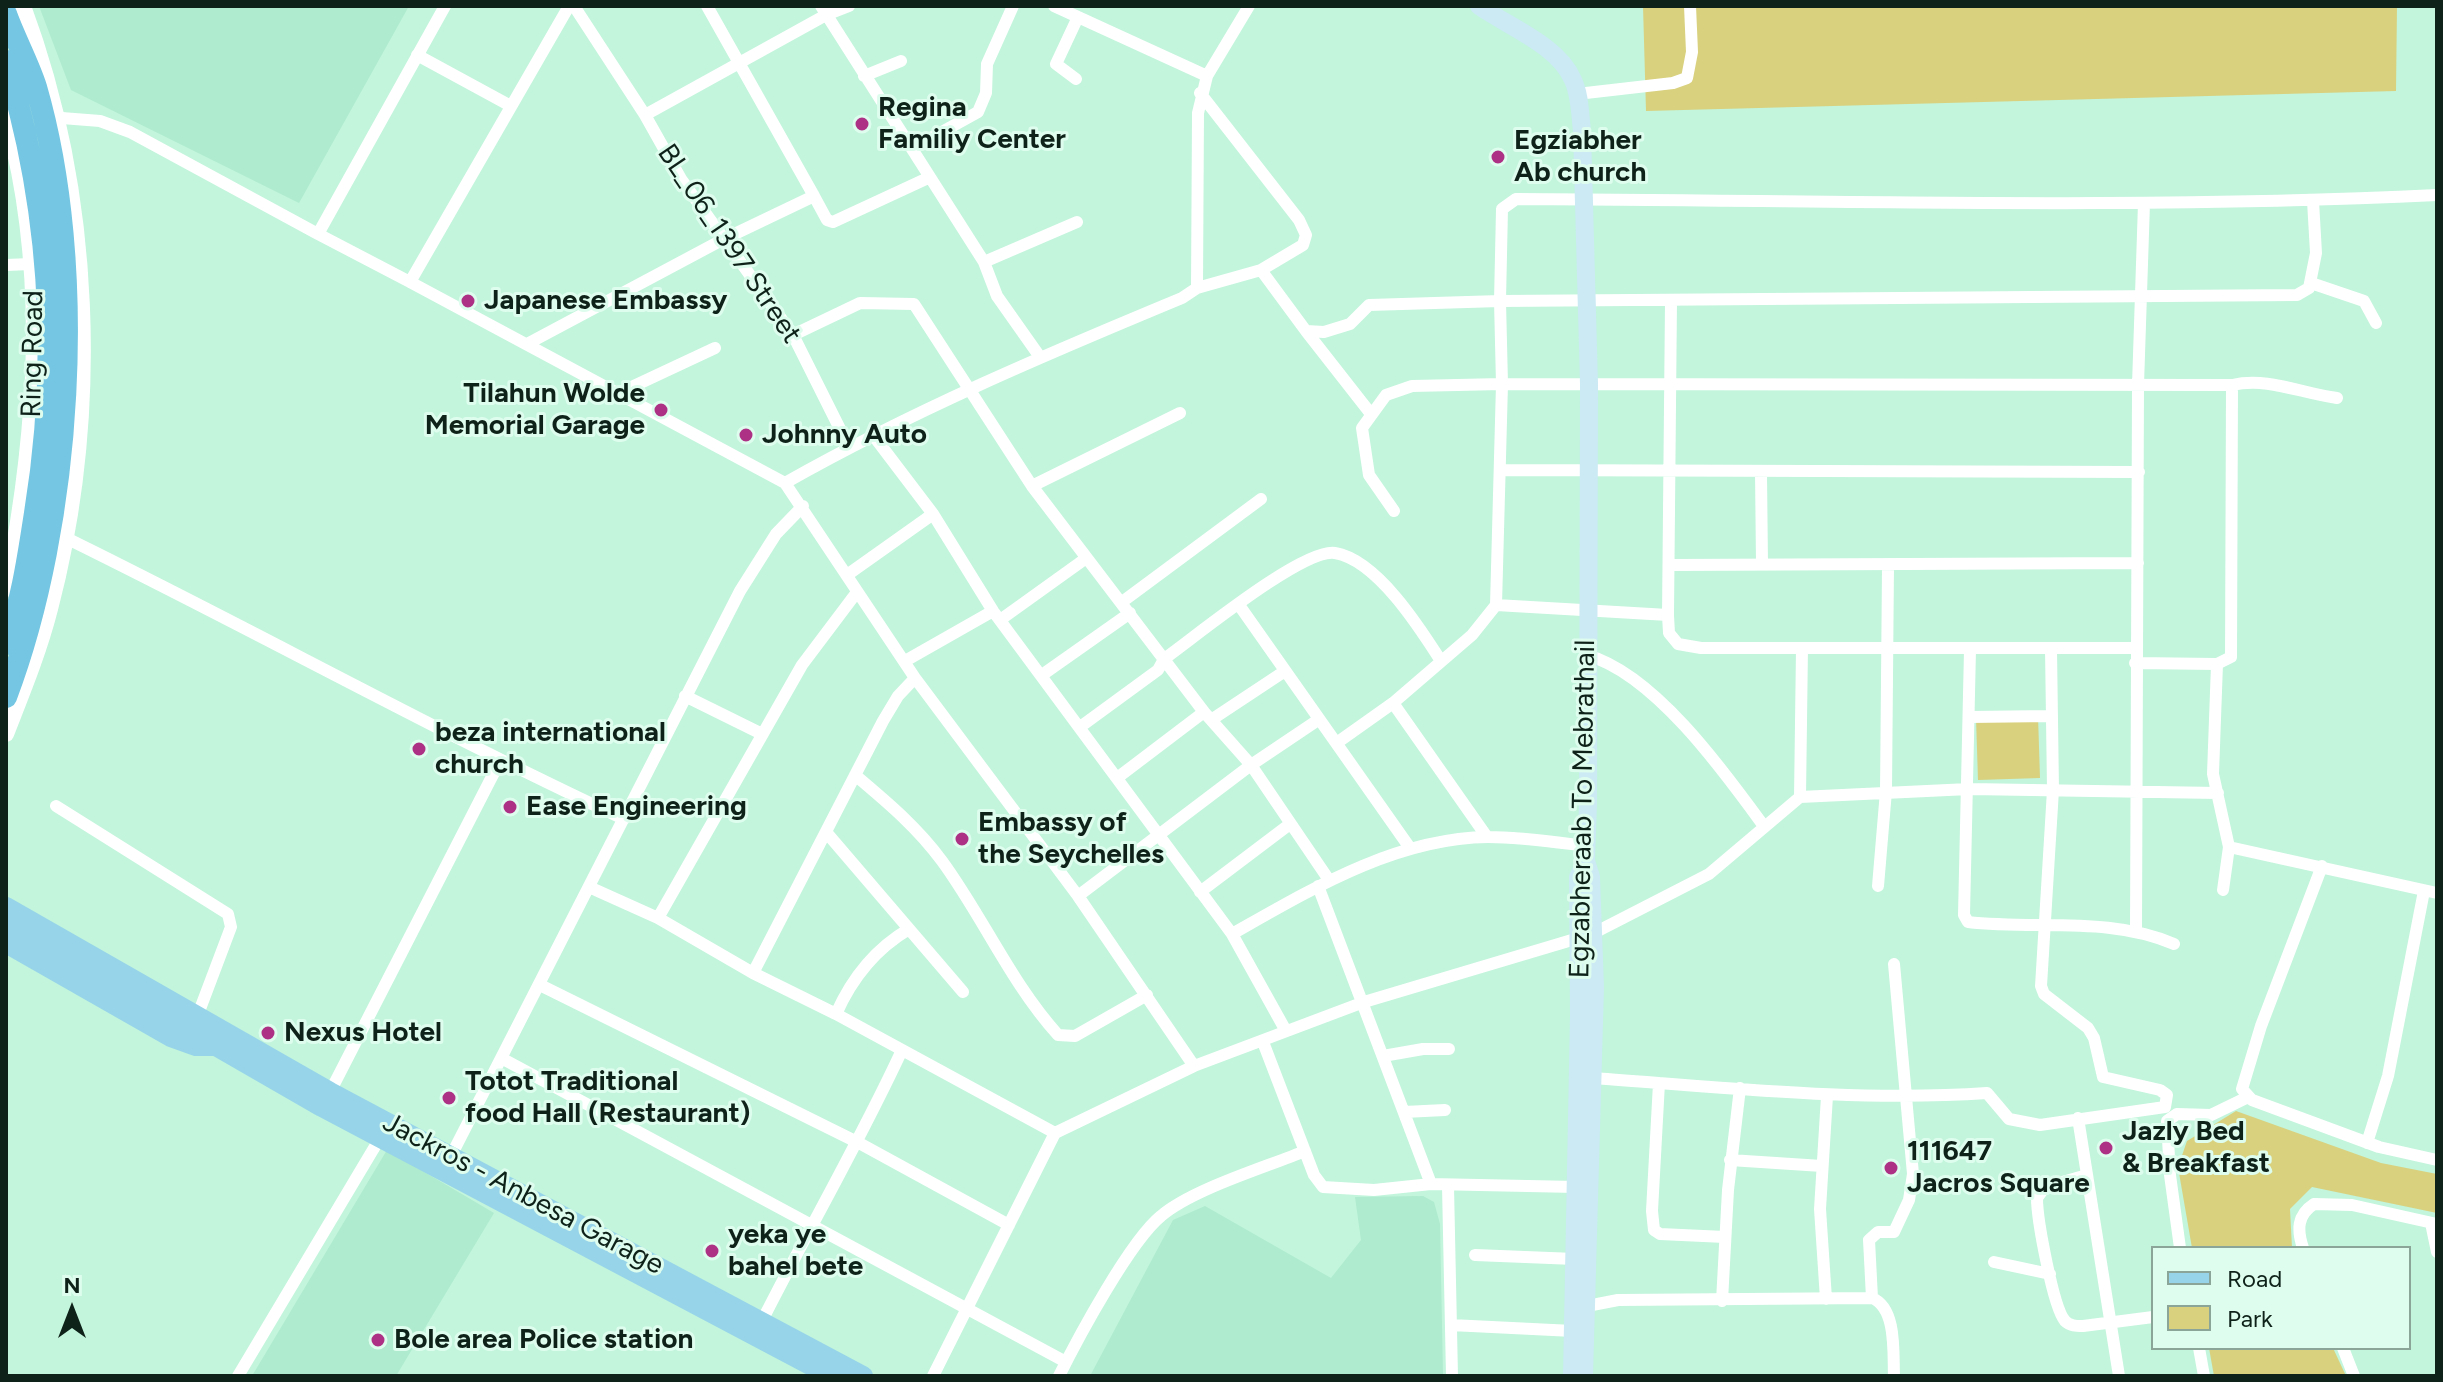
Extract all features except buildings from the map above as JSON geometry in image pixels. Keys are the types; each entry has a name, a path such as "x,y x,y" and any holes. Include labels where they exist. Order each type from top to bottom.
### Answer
{"highway":[{"name":"Ring Road","path":"6,14 35,85 32,118 50,319 45,451 25,583 6,644"},
{"name":"Ring Road","path":"6,61 32,118 56,196 64,275 63,414 38,592 6,697"}],"main road":[{"path":"1479,6 1554,56 1573,80 1577,94"},
{"name":"Egzabheraab To Mebrathail","path":"1572,1376 1573,1331 1580,1307 1575,1259 1576,1187 1585,937 1591,877 1586,853 1589,384 1586,199 1577,94"},
{"path":"6,895 171,987 191,1019"},
{"path":"6,907 156,994 191,1019 218,1046 326,1100 380,1138 596,1243 831,1376"},
{"path":"6,925 191,1019"},
{"path":"1584,1376 1580,1307 1595,987 1585,937"},
{"path":"6,943 171,1037 196,1046 218,1046"},
{"name":"Jackros - Anbesa Garage","path":"191,1019 326,1100 451,1156 596,1243 762,1321 863,1376"}],"street":[{"path":"6,589 32,420 35,320 21,187 32,118 23,6"},
{"path":"318,234 445,6"},
{"path":"410,282 509,105 571,6"},
{"name":"BL_06_1397 Street","path":"571,6 645,115 681,179 722,240 793,335 849,447"},
{"path":"707,6 827,220 833,222 928,178"},
{"path":"645,115 741,63 824,10 849,6"},
{"path":"913,148 978,112 986,93 987,64 1013,6"},
{"path":"1054,6 1207,76"},
{"path":"1197,288 1200,93 1249,6"},
{"path":"1577,94 1673,83 1687,78 1692,52 1690,6"},
{"path":"824,10 984,262 997,296 1040,357"},
{"path":"1076,79 1056,64 1078,17"},
{"path":"417,55 509,105"},
{"path":"864,76 901,61"},
{"path":"785,483 873,435 1040,357 1182,298 1197,288 1261,270 1303,245 1306,235 1299,220 1200,93"},
{"path":"32,118 100,121 130,132 621,392 785,483 915,678 1078,896 1194,1066"},
{"path":"6,734 50,608 64,537 75,458 81,320 72,195 32,118"},
{"path":"1338,742 1393,703 1472,635 1496,605 1501,470 1502,209 1507,202 1586,199 2144,203 2313,201 2437,195"},
{"path":"527,344 722,240 814,196"},
{"path":"1306,331 1324,332 1350,324 1369,305 1587,300 2297,295 2303,294 2311,283 2316,253 2313,201"},
{"path":"2136,931 2138,791 2135,648 2144,203"},
{"path":"984,262 1077,222"},
{"path":"6,265 31,264"},
{"path":"1261,270 1371,414"},
{"path":"2311,283 2364,301 2376,323"},
{"path":"1671,301 1668,615 1673,640 1688,647 2135,648"},
{"path":"793,335 860,303 914,304 972,389 1032,486 1207,716 1251,765 1290,824 1324,883 1431,1184"},
{"path":"621,392 715,348"},
{"path":"1394,511 1369,475 1362,428 1386,395 1412,386 2232,385 2262,380 2337,398"},
{"path":"2135,663 2217,664 2228,661 2232,649 2232,385"},
{"path":"1032,486 1180,413"},
{"path":"873,435 933,514 996,616 1232,934 1286,1031"},
{"path":"1501,470 2139,472"},
{"path":"1761,473 1762,564"},
{"path":"1042,675 1261,499"},
{"path":"451,1156 685,696 759,559 776,534 803,506"},
{"path":"847,575 933,514"},
{"path":"64,537 259,633 500,761 624,819"},
{"path":"1080,727 1158,670 1164,659 1315,555 1332,552 1349,557 1398,600 1441,661"},
{"path":"905,661 996,616 1085,559"},
{"path":"1670,565 2138,563"},
{"path":"1878,886 1886,791 1888,566"},
{"path":"658,918 802,665 857,592"},
{"path":"1239,605 1410,848"},
{"path":"1496,605 1668,615"},
{"path":"1800,797 1802,648"},
{"path":"2051,649 2053,790 2041,986 2044,994 2088,1028 2094,1038 2103,1077 2160,1090 2167,1095 2166,1126 2180,1246"},
{"path":"1970,650 1964,915 1968,922 2046,923 2136,931 2174,944"},
{"path":"1587,655 1605,660 1619,670 1693,735 1771,820"},
{"path":"2217,664 2213,774 2229,847 2223,890"},
{"path":"1117,778 1207,716 1285,671"},
{"path":"753,973 898,696 915,678"},
{"path":"685,696 762,734"},
{"path":"1393,703 1487,837"},
{"path":"1969,717 2051,716"},
{"path":"1078,896 1251,765 1318,720"},
{"path":"326,1100 500,761"},
{"path":"855,775 909,821 935,852 1035,1006 1058,1035 1075,1036 1147,995"},
{"path":"933,1376 1055,1133 1194,1066 1364,1002 1585,937 1709,874 1800,797 1969,789 2218,793"},
{"path":"56,806 228,914 231,927 191,1019"},
{"path":"1200,892 1290,824"},
{"path":"826,832 963,992"},
{"path":"1232,934 1324,883 1410,848 1487,837 1586,853"},
{"path":"2229,847 2431,892 2388,1076 2367,1143"},
{"path":"2246,1098 2242,1084 2322,866"},
{"path":"589,887 658,918 753,973 836,1014 1055,1133"},
{"path":"836,1014 847,989 884,944 909,929"},
{"path":"1872,1298 1869,1240 1878,1232 1894,1232 1912,1188 1894,964"},
{"path":"540,985 859,1143 1009,1225"},
{"path":"1263,1042 1305,1151 1323,1187 1374,1190 1431,1184 1576,1187"},
{"path":"1383,1056 1423,1049 1449,1049"},
{"path":"762,1321 811,1224 859,1143 902,1050"},
{"path":"503,1059 1066,1362"},
{"path":"1592,1078 1906,1099 1987,1093 2009,1119 2040,1125 2078,1118 2168,1112 2211,1115 2246,1098 2367,1143 2437,1160"},
{"path":"1659,1083 1652,1211 1654,1230 1660,1234 1725,1237"},
{"path":"1722,1301 1730,1160 1740,1088"},
{"path":"1826,1299 1822,1166 1827,1096"},
{"path":"1404,1112 1445,1110"},
{"path":"2078,1118 2119,1376"},
{"path":"238,1376 380,1138"},
{"path":"1059,1376 1122,1268 1158,1218 1204,1193 1305,1151"},
{"path":"1730,1160 1822,1166"},
{"path":"2087,1175 2055,1182 2039,1191 2037,1211 2050,1274 2067,1324 2110,1325 2151,1317"},
{"path":"1448,1186 1452,1376"},
{"path":"2303,1246 2300,1219 2314,1204 2352,1205 2434,1223 2437,1252"},
{"path":"1475,1255 1575,1259"},
{"path":"1994,1262 2050,1274"},
{"path":"1580,1307 1618,1300 1872,1298 1882,1304 1888,1319 1894,1376"},
{"path":"1451,1325 1573,1331"},
{"path":"2199,1350 2204,1376"},
{"path":"2344,1350 2354,1376"}],"shaded area":[{"path":"39,6 409,6 299,203 71,90"},
{"path":"387,1150 494,1213 396,1376 252,1376"},
{"path":"1423,1196 1434,1202 1440,1224 1443,1376 1090,1376 1173,1220 1205,1206 1331,1278 1361,1240 1355,1197"}],"green space":[{"path":"1643,6 2397,6 2396,91 1646,111"},
{"path":"2038,716 2040,778 1978,780 1976,718"},
{"path":"2236,1111 2381,1163 2437,1174 2437,1213 2312,1187 2290,1209 2292,1246 2192,1246 2178,1167 2187,1141"},
{"path":"2209,1350 2334,1350 2346,1376 2214,1376"}],"place":[{"name":"Regina Familiy Center","path":"862,124"},
{"name":"Egziabher Ab church","path":"1498,157"},
{"name":"Japanese Embassy","path":"468,301"},
{"name":"Tilahun Wolde Memorial Garage","path":"661,410"},
{"name":"Johnny Auto","path":"746,435"},
{"name":"beza international church","path":"419,749"},
{"name":"Ease Engineering","path":"510,807"},
{"name":"Embassy of the Seychelles","path":"962,839"},
{"name":"Nexus Hotel","path":"268,1033"},
{"name":"Totot Traditional food Hall (Restaurant)","path":"449,1098"},
{"name":"Jazly Bed & Breakfast","path":"2106,1148"},
{"name":"111647 Jacros Square","path":"1891,1168"},
{"name":"yeka ye bahel bete","path":"712,1251"},
{"name":"Bole area Police station","path":"378,1340"}]}
